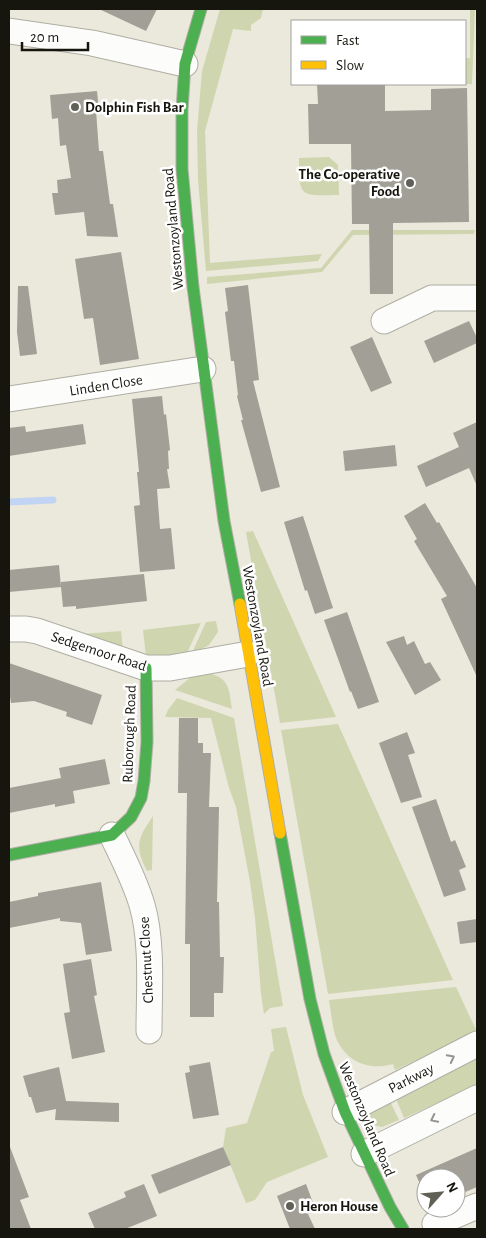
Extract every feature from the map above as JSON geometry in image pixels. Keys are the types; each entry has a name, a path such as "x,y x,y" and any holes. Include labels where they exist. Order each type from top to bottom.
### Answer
{"main road":[{"name":"Westonzoyland Road","path":"201,9 185,64 182,110 182,169 192,287 224,521 310,999 324,1054 345,1112 390,1207 403,1229"},
{"name":"Ruborough Road","path":"112,835 129,820 141,798 145,770 146,668"},
{"path":"9,854 112,835"}],"street":[{"path":"9,31 92,43 185,64"},
{"path":"384,321 432,298 477,298"},
{"name":"Linden Close","path":"9,399 203,369"},
{"name":"Sedgemoor Road","path":"9,629 26,628 37,631 146,668 170,668 248,654"},
{"name":"Chestnut Close","path":"112,835 143,906 149,960 149,1032"},
{"name":"Parkway","path":"345,1112 477,1044"},
{"path":"364,1154 477,1098"},
{"path":"435,1224 477,1206"}],"green space":[{"path":"220,9 263,9 261,18 251,25 251,31 233,29 205,131 210,263 322,254 318,261 206,271 198,180 197,131 202,71"},
{"path":"470,9 475,9 472,84 466,84 466,58 470,58"},
{"path":"329,157 338,165 339,195 316,195 304,192 301,187 299,158"},
{"path":"352,230 475,230 474,234 353,235 322,272 207,284 207,277 321,268"},
{"path":"253,531 336,717 280,723 246,532"},
{"path":"216,621 218,632 209,645 191,655 206,622"},
{"path":"201,623 186,655 146,656 143,630"},
{"path":"121,631 123,650 81,634"},
{"path":"207,673 220,678 227,685 232,709 175,690 191,677"},
{"path":"177,698 234,718 283,1006 270,1008 264,1014 255,918 236,807 229,788 211,718 165,717"},
{"path":"338,724 453,980 328,994 281,730"},
{"path":"153,816 152,870 147,871 139,848 141,836"},
{"path":"456,987 477,1032 395,1070 393,1064 375,1066 359,1063 346,1053 336,1038 329,1000"},
{"path":"286,1027 303,1095 328,1157 267,1182 255,1200 246,1203 223,1147 226,1128 247,1123 271,1052 274,1051 271,1029"},
{"path":"477,1057 477,1085 404,1118 394,1094"},
{"path":"388,1097 399,1120 382,1127 369,1124 365,1114"}],"building":[{"path":"99,9 157,9 146,31"},
{"name":"The Co-operative Food","path":"317,85 385,85 385,111 431,110 431,89 467,88 469,222 393,223 393,294 370,294 369,224 352,224 351,144 309,144 308,104 318,104"},
{"path":"97,91 99,111 96,111 99,151 103,151 110,204 113,204 118,237 87,236 84,212 55,215 52,193 58,193 57,180 71,178 66,145 60,146 58,118 52,119 50,95"},
{"path":"121,252 139,359 100,365 93,318 84,319 75,259"},
{"path":"248,285 259,380 253,381 280,487 261,492 241,420 243,420 237,396 234,361 231,361 225,312 228,311 225,288"},
{"path":"18,286 28,286 37,354 20,356 17,332"},
{"path":"469,321 477,338 477,343 434,363 424,341"},
{"path":"372,337 392,383 371,392 350,347"},
{"path":"162,396 170,450 168,451 169,469 167,469 170,488 157,489 160,529 171,528 175,569 140,572 134,506 140,505 137,472 139,472 132,399"},
{"path":"477,422 477,486 469,468 426,487 417,466 459,447 453,433"},
{"path":"83,424 86,444 9,456 9,428 25,426 26,432"},
{"path":"395,445 397,466 345,471 343,451"},
{"path":"425,503 437,523 439,522 477,588 477,677 441,599 447,596 414,541 417,539 404,516"},
{"path":"303,516 333,608 315,614 307,590 305,591 284,522"},
{"path":"59,565 61,587 9,592 9,570"},
{"path":"144,574 147,601 76,609 76,606 63,607 61,582"},
{"path":"347,612 379,702 358,709 324,620"},
{"path":"404,636 407,645 414,641 425,664 430,662 441,680 415,695 386,642"},
{"path":"9,663 102,695 92,725 66,716 67,712 34,701 11,703"},
{"path":"179,718 198,718 198,743 203,743 203,753 211,753 209,807 219,807 217,902 219,902 220,957 224,957 223,993 214,993 214,1017 190,1017 190,944 185,944 187,793 178,793"},
{"path":"407,732 415,753 408,755 422,797 401,803 379,743"},
{"path":"105,759 110,784 73,791 75,803 55,807 55,804 9,813 9,788 61,778 59,768"},
{"path":"436,799 451,842 455,840 466,867 459,870 466,890 444,897 412,807"},
{"path":"101,882 112,951 86,955 81,923 60,921 60,918 9,928 9,902 38,896 38,893"},
{"path":"477,919 477,942 460,944 457,922"},
{"path":"91,959 97,995 94,996 105,1052 72,1059 64,1013 70,1012 63,964"},
{"path":"210,1062 219,1115 193,1119 185,1073 190,1072 189,1066"},
{"path":"59,1067 66,1101 119,1103 119,1122 55,1120 56,1109 36,1113 23,1076"},
{"path":"9,1147 29,1197 20,1200 31,1229 9,1229"},
{"path":"223,1147 231,1165 159,1194 151,1175"},
{"path":"477,1148 477,1187 466,1192 466,1168 432,1168"},
{"path":"144,1184 157,1216 125,1229 95,1229 88,1213 126,1197 124,1192"},
{"path":"306,1184 316,1211 308,1214 315,1229 290,1229 277,1196"}],"waterway":[{"path":"9,502 53,500"}],"traffic: fast":[{"path":"201,9 185,64 182,110 182,169 193,287 224,521 240,604"},
{"path":"9,855 112,835 131,817 141,798 144,781 147,742 146,668"},
{"path":"280,833 310,999 324,1054 345,1112 390,1207 403,1229"}],"traffic: slow":[{"path":"240,604 280,833"}],"place":[{"name":"Dolphin Fish Bar","path":"75,107"},
{"name":"The Co-operative Food","path":"410,183"},
{"name":"Heron House","path":"290,1206"}]}
